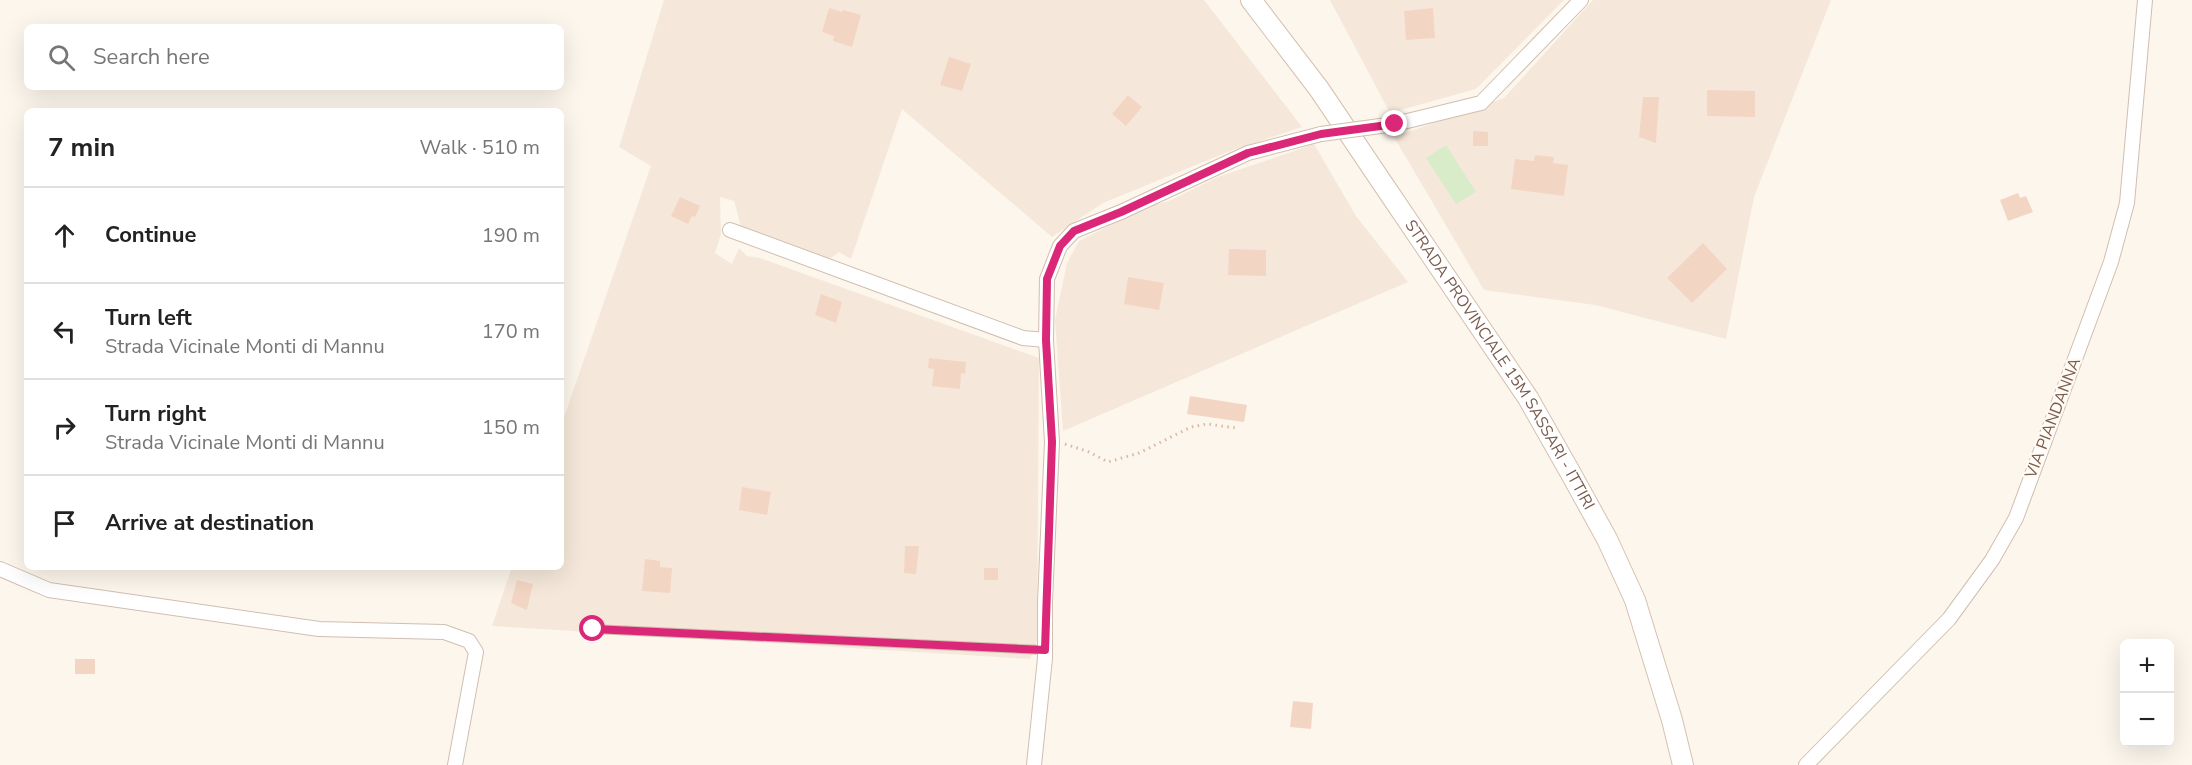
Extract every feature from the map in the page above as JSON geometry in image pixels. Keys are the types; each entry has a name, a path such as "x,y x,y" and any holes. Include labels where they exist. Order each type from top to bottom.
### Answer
{"main road":[{"name":"STRADA PROVINCIALE 15M SASSARI - ITTIRI","path":"1251,0 1318,89 1528,398 1570,472 1607,539 1635,600 1672,720 1683,765"}],"street":[{"path":"1034,765 1045,650 1052,442 1046,340 1047,279 1060,246 1074,231 1121,212 1248,153 1321,134 1395,124 1481,103 1581,0"},
{"name":"VIA PIANDANNA","path":"1806,765 1949,619 1992,560 2016,518 2111,262 2127,203 2145,0"},
{"path":"730,230 1023,338 1046,340"},
{"path":"0,569 30,584 49,590 319,629 444,632 469,641 476,652 455,765"}],"lane":[{"path":"593,629 1045,650"}],"path":[{"path":"1052,442 1077,447 1108,462 1139,453 1191,427 1207,424 1237,428"}],"shaded area":[{"path":"664,0 1204,0 1302,127 1230,151 1103,203 1052,237 902,109 851,259 839,252 828,260 741,227 734,201 720,197 721,234 715,253 732,264 739,248 747,256 760,258 1039,358 1037,641 1030,659 492,626 511,570 564,570 564,417 651,166 619,147"},
{"path":"1330,0 1564,0 1476,89 1390,113"},
{"path":"1593,0 1831,0 1754,197 1726,339 1595,305 1484,290 1394,137 1504,98"},
{"path":"1314,144 1356,216 1408,282 1063,431 1055,320 1067,263 1079,241 1149,206 1169,201 1218,177"}],"green space":[{"path":"1446,145 1476,192 1456,204 1426,158"}],"building":[{"path":"829,8 861,15 852,47 833,41 834,36 822,32"},
{"path":"1433,8 1435,38 1406,40 1404,11"},
{"path":"949,57 971,64 962,91 940,85"},
{"path":"1707,90 1755,91 1755,117 1707,116"},
{"path":"1128,95 1142,107 1126,126 1112,114"},
{"path":"1643,97 1659,97 1656,143 1639,137"},
{"path":"1473,131 1488,132 1488,146 1473,146"},
{"path":"1535,155 1554,157 1553,163 1568,165 1564,196 1511,189 1515,159 1534,161"},
{"path":"2018,193 2020,198 2026,196 2033,212 2008,221 2000,200"},
{"path":"680,197 700,206 695,217 692,216 688,224 671,216"},
{"path":"1703,243 1727,269 1692,303 1667,278"},
{"path":"1229,249 1266,250 1266,276 1228,275"},
{"path":"1128,277 1164,283 1159,310 1124,304"},
{"path":"821,294 842,302 836,323 815,315"},
{"path":"929,358 966,362 965,374 961,373 960,389 932,386 934,369 928,368"},
{"path":"1190,396 1247,405 1244,422 1187,414"},
{"path":"742,487 771,492 767,515 739,510"},
{"path":"905,546 919,546 916,574 904,573"},
{"path":"645,559 660,561 660,567 672,568 670,593 642,591"},
{"path":"984,568 998,568 998,580 984,580"},
{"path":"517,580 533,584 527,610 511,603"},
{"path":"75,659 95,659 95,674 75,674"},
{"path":"1293,701 1313,703 1311,729 1290,727"}],"route":[{"path":"593,629 1045,650 1052,442 1046,340 1047,279 1060,246 1074,231 1121,212 1248,153 1294,139 1395,124"}]}
